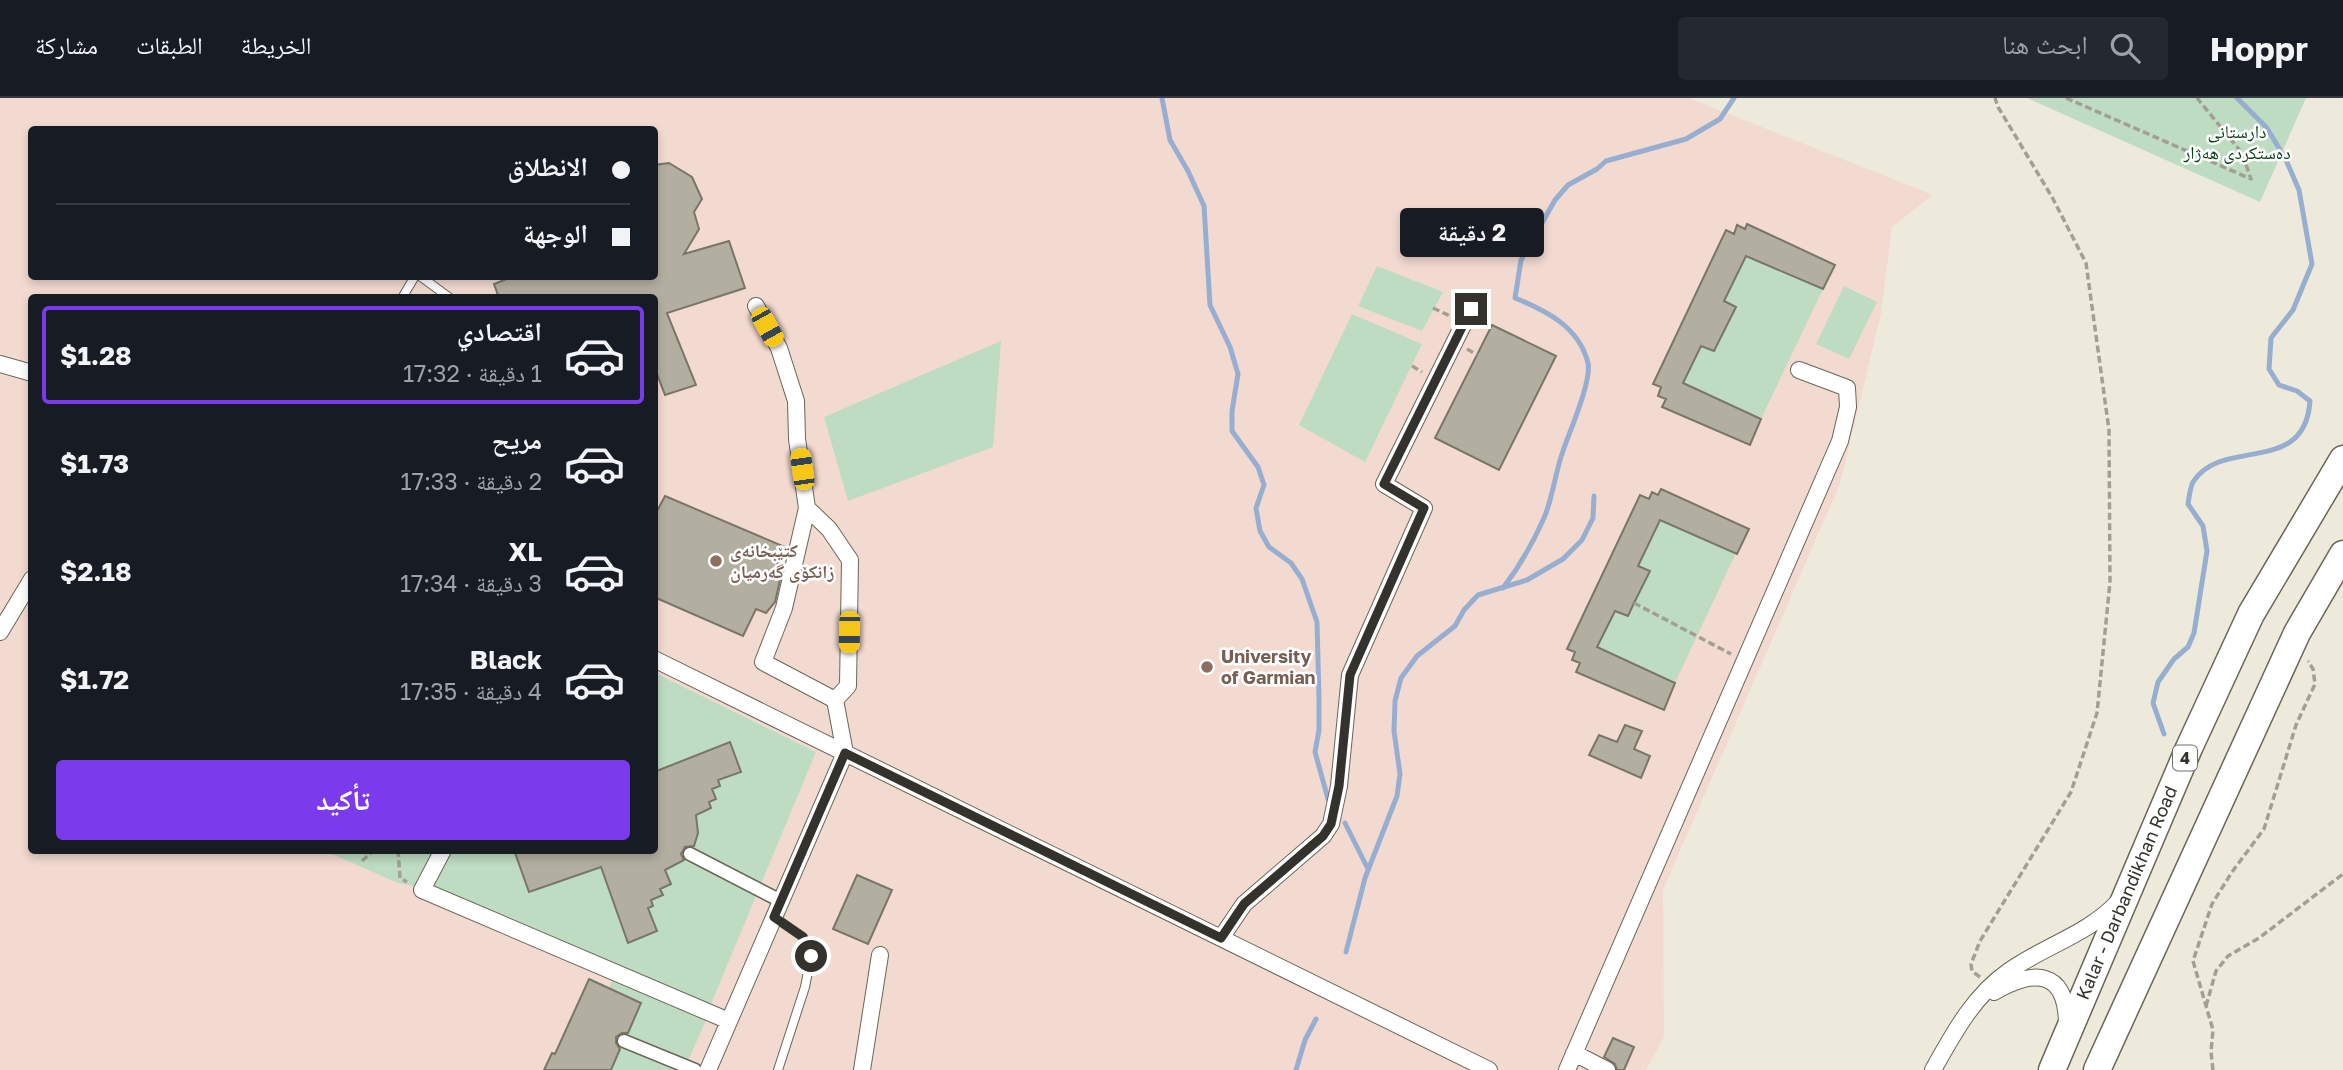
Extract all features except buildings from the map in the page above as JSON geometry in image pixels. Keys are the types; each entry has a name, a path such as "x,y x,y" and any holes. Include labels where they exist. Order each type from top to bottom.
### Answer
{"highway":[{"name":"Kalar - Darbandikhan Road","path":"2052,1070 2189,748 2252,614 2343,460"},
{"path":"2097,1070 2297,633 2343,554"}],"street":[{"path":"756,306 779,348 796,401 797,439 807,508 784,608 763,662 835,700"},
{"path":"1221,938 1244,904 1323,836 1331,824 1339,786 1350,675 1424,508 1384,484 1471,309"},
{"path":"0,364 28,372"},
{"path":"1567,1070 1836,455 1846,415 1847,388 1799,370"},
{"path":"807,508 829,529 850,560 848,686 835,700"},
{"path":"0,632 28,586"},
{"path":"658,661 1489,1070"},
{"path":"708,1070 845,753 835,700"},
{"path":"441,854 422,890 729,1021"},
{"path":"690,855 781,901"},
{"path":"1933,1070 1967,1013 2002,976 2104,915 2127,892"},
{"path":"862,1070 880,955"},
{"path":"1967,1013 2003,988 2022,979 2040,976 2052,983 2062,996 2067,1033"},
{"path":"624,1041 695,1070"},
{"path":"1574,1053 1606,1070"}],"lane":[{"path":"424,280 444,294"},
{"path":"774,917 803,937 811,956 805,987 778,1070"}],"path":[{"path":"1994,98 2052,197 2086,263 2109,430 2110,582 2097,713 2071,792 1974,953 1971,964 1972,971 1977,976 1985,980 2002,976"},
{"path":"2066,98 2251,179 2242,153 2197,98"},
{"path":"1634,603 1746,662"},
{"path":"2213,1070 2213,1030 2193,961 2212,904 2264,829 2295,725 2315,684 2313,669 2302,650 2297,633"},
{"path":"362,861 370,854"},
{"path":"398,854 400,878 422,890"},
{"path":"2205,1008 2216,971 2228,956 2259,938 2343,874"}],"shaded area":[{"name":"University of Garmian","path":"0,98 1689,98 1933,195 1892,227 1881,314 1840,484 1663,890 1664,1037 1646,1070 0,1070"}],"green space":[{"name":"دارستانی دەستکردی هەژار","path":"2027,98 2306,98 2260,202"},
{"path":"1746,256 1823,289 1761,419 1683,383"},
{"path":"1377,266 1443,292 1422,331 1358,306"},
{"path":"1844,286 1877,302 1849,359 1816,344"},
{"path":"1352,314 1422,344 1365,462 1299,425"},
{"path":"1001,341 993,447 848,501 824,417"},
{"path":"1660,520 1736,553 1675,683 1597,647"},
{"path":"658,674 816,752 711,1004 443,892 398,883 332,854 658,854"},
{"path":"612,981 706,1020 684,1070 576,1070"}],"waterway":[{"path":"1162,98 1170,140 1204,206 1210,305 1230,347 1238,374 1232,431 1258,467 1264,485 1256,508 1260,531 1269,547 1291,563 1302,579 1317,622 1319,730 1315,752 1328,799"},
{"path":"1503,588 1525,555 1544,518 1560,459 1587,382 1588,371 1584,350 1569,330 1550,315 1515,298 1521,260 1555,200 1568,185 1606,161 1686,139 1720,119 1734,98"},
{"path":"2164,734 2153,703 2158,682 2174,659 2188,647 2194,633 2207,551 2203,526 2188,504 2193,482 2206,468 2223,461 2278,448 2294,439 2305,424 2310,401 2297,391 2279,385 2269,369 2271,338 2293,310 2312,264 2299,190 2286,160 2267,128 2237,98"},
{"path":"1346,952 1365,878 1397,796 1400,774 1394,731 1395,701 1401,678 1417,656 1455,626 1464,610 1478,595 1527,580 1563,559 1582,540 1593,518 1594,496"},
{"path":"1345,823 1368,869"},
{"path":"1296,1070 1305,1040 1316,1019"}],"place":[{"name":"کتێبخانەی زانکۆی گەرمیان","path":"716,561"},
{"name":"University of Garmian","path":"1207,667"}],"route":[{"path":"811,956 803,937 774,917 845,753 1221,938 1244,904 1323,836 1331,824 1339,786 1350,675 1424,508 1384,484 1471,309"}]}
